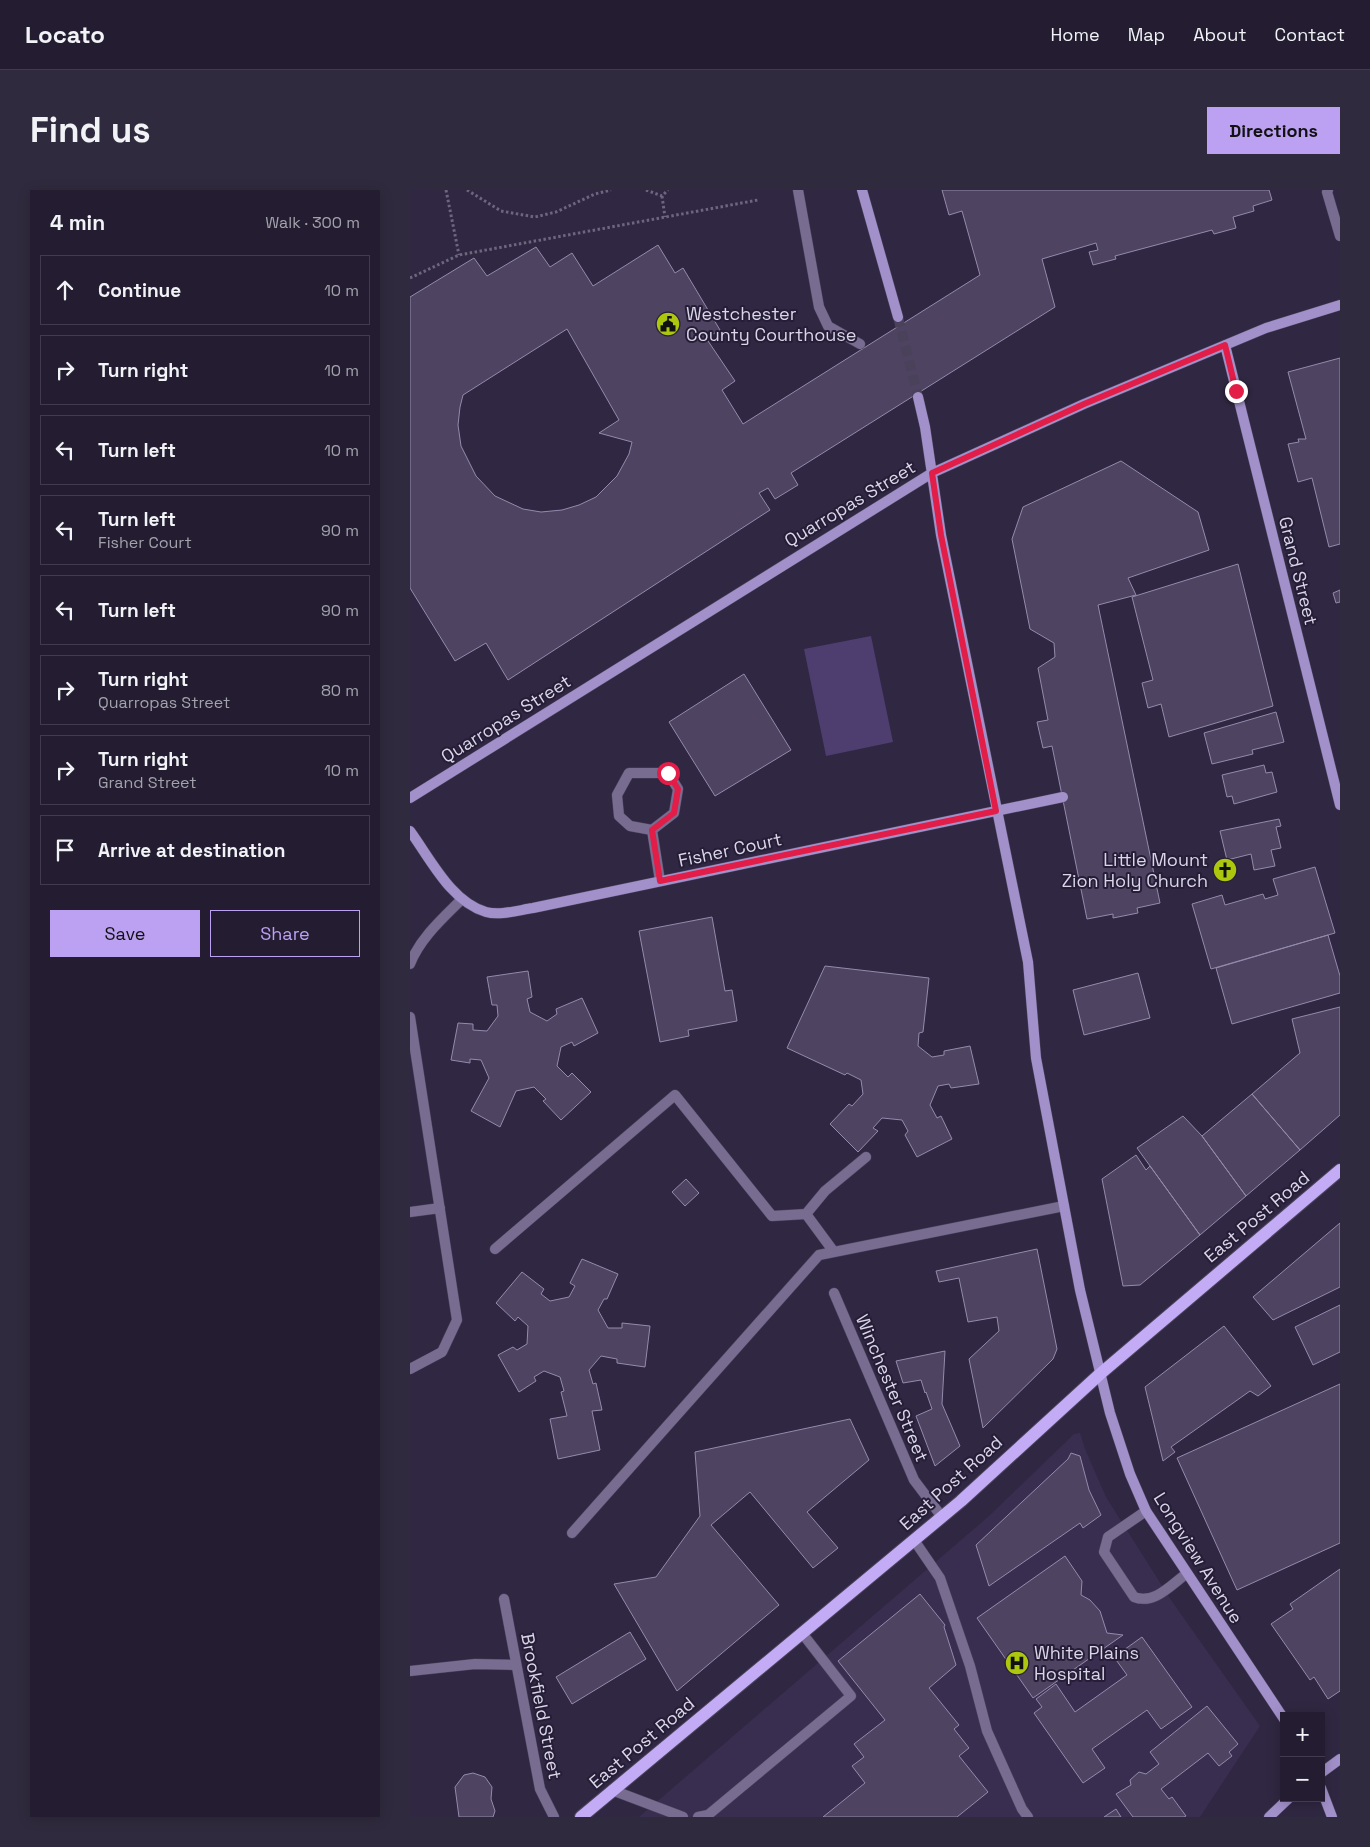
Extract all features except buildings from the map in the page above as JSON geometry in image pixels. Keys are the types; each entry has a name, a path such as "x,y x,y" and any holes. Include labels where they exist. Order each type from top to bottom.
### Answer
{"main road":[{"name":"East Post Road","path":"581,1817 942,1517 1100,1374 1340,1170"}],"street":[{"path":"798,190 819,307 828,326 860,344"},
{"path":"862,190 898,317"},
{"path":"1328,190 1340,236"},
{"name":"Quarropas Street","path":"410,798 736,593 932,473 1084,404 1266,328 1340,305"},
{"name":"Grand Street","path":"1225,345 1340,805"},
{"name":"Longview Avenue","path":"918,398 941,535 1028,962 1036,1058 1080,1290 1100,1374 1130,1474 1146,1511 1280,1713"},
{"path":"629,772 668,773 678,789 674,813 652,830 630,826 619,816 617,795 629,772"},
{"name":"Fisher Court","path":"410,831 462,900 487,912 500,913 533,908 1062,797"},
{"path":"652,830 660,881"},
{"path":"410,964 414,954 435,926 462,900"},
{"path":"410,1017 456,1320 442,1352 410,1369"},
{"path":"495,1249 675,1095 772,1216 806,1214 825,1191 866,1157"},
{"path":"572,1533 819,1255 1064,1206"},
{"path":"410,1212 440,1208"},
{"path":"806,1214 834,1252"},
{"name":"Winchester Street","path":"834,1293 914,1480 942,1517"},
{"path":"1146,1511 1108,1537 1104,1552 1134,1597 1142,1600 1151,1599 1186,1574"},
{"path":"914,1540 940,1578 970,1666 987,1731 1022,1809 1028,1817"},
{"name":"Brookfield Street","path":"504,1599 540,1789 554,1817"},
{"path":"698,1817 708,1815 851,1696 802,1633"},
{"path":"410,1672 475,1664 516,1665"},
{"path":"1325,1770 1340,1759"},
{"path":"612,1790 683,1817"},
{"path":"1325,1799 1332,1817"},
{"path":"1269,1817 1285,1802"}],"path":[{"path":"446,190 459,255"},
{"path":"467,190 501,211 535,216 574,206 594,192 611,190"},
{"path":"646,190 662,196"},
{"path":"662,196 668,190"},
{"path":"662,196 665,216"},
{"path":"410,278 459,255 758,200"}],"shaded area":[{"path":"871,636 893,742 826,756 804,649"},
{"name":"White Plains Hospital","path":"1080,1433 1106,1497 1171,1600 1260,1726 1200,1817 639,1817 989,1516 1074,1434"}],"tunnel":[{"path":"898,317 918,397"}],"place":[{"name":"Westchester County Courthouse","path":"668,324"},
{"name":"Little Mount Zion Holy Church","path":"1225,870"},
{"name":"White Plains Hospital","path":"1017,1663"}],"route":[{"path":"668,773 678,789 674,813 652,830 660,881 996,811 941,535 932,473 1084,404 1225,345 1236,391"}]}
